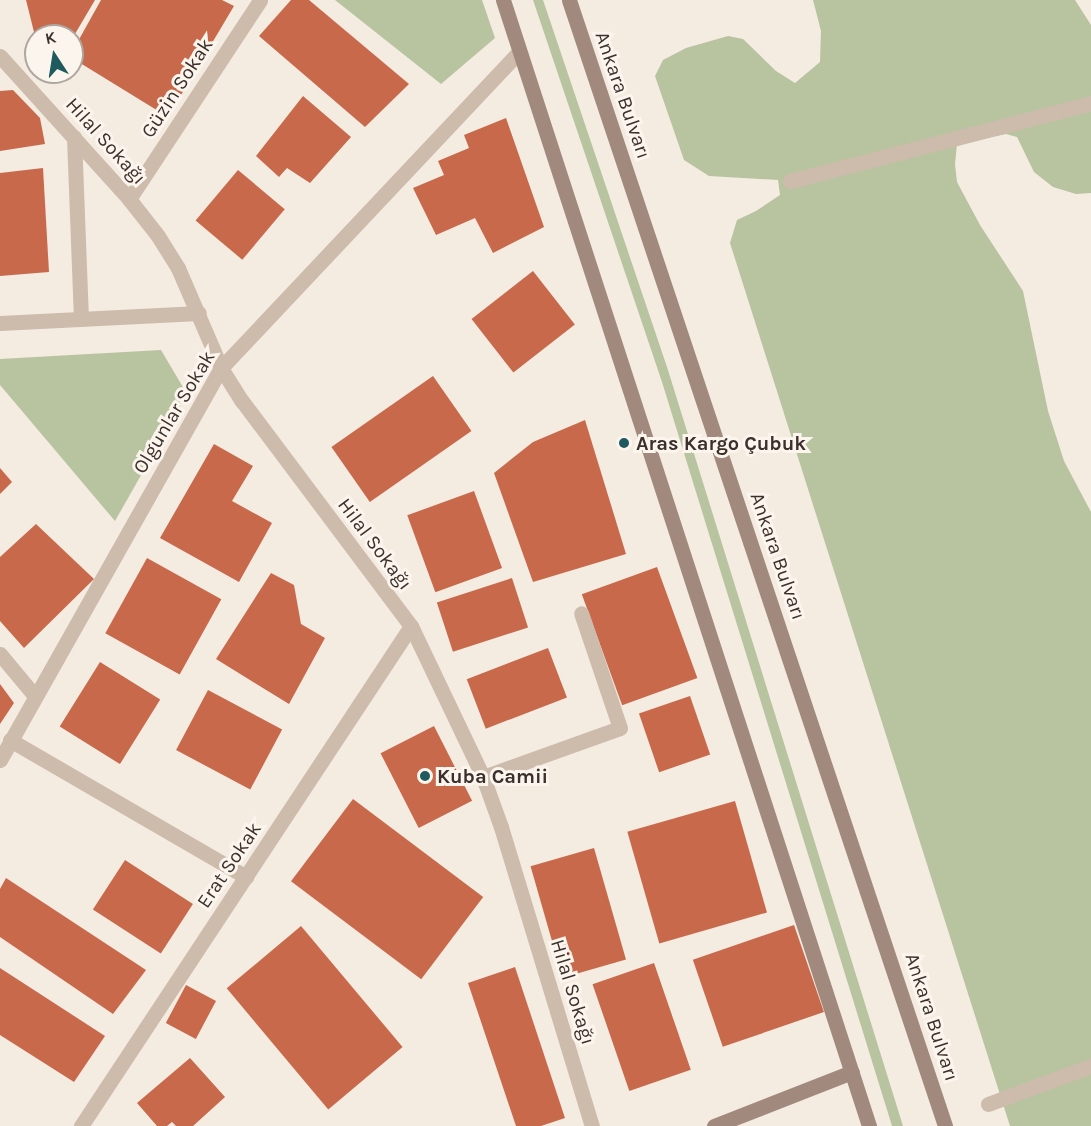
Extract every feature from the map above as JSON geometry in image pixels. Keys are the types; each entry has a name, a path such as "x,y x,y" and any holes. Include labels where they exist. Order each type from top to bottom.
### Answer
{"main road":[{"path":"503,0 869,1126"},
{"name":"Ankara Bulvarı","path":"569,0 945,1126"},
{"path":"714,1126 852,1072"}],"street":[{"name":"Güzin Sokak","path":"129,199 260,0"},
{"name":"Olgunlar Sokak","path":"0,760 34,695 221,369 519,52"},
{"name":"Hilal Sokağı","path":"0,56 129,199 178,268 221,369 242,401 411,626 483,777 501,827 592,1126"},
{"path":"790,181 1091,103"},
{"path":"74,137 81,318"},
{"path":"0,323 199,314"},
{"path":"483,777 620,728 581,613"},
{"name":"Erat Sokak","path":"81,1126 411,626"},
{"path":"0,654 34,695"},
{"path":"10,740 246,877"},
{"path":"988,1104 1091,1066"}],"green space":[{"path":"335,0 482,0 495,38 441,84"},
{"path":"533,0 543,0 668,370 903,1126 892,1126 662,382"},
{"path":"813,0 1075,0 1091,25 1091,193 1076,194 1053,187 1034,172 1017,137 1006,134 957,144 955,164 957,182 980,225 1023,291 1048,411 1064,461 1091,512 1091,1126 1010,1126 730,243 737,220 780,195 778,180 709,176 684,160 655,76 663,60 686,48 728,36 743,39 776,71 795,83 820,62 821,31"},
{"path":"161,350 187,394 115,521 0,385 0,359"}],"building":[{"path":"26,0 95,0 81,24 32,24"},
{"path":"101,0 222,0 234,6 168,117 84,65 84,30"},
{"path":"291,0 309,0 409,84 365,127 259,36"},
{"path":"13,90 40,118 45,144 0,151 0,91"},
{"path":"303,96 351,137 310,183 287,168 279,177 256,156"},
{"path":"506,118 544,227 493,253 475,218 436,235 413,188 444,175 438,161 469,148 464,135"},
{"path":"43,168 49,272 0,276 0,173"},
{"path":"238,170 285,209 242,260 196,221"},
{"path":"533,271 575,325 513,373 472,319"},
{"path":"433,376 471,431 370,502 331,447"},
{"path":"585,420 626,554 533,582 494,473 533,442"},
{"path":"214,444 253,466 232,501 272,523 239,582 160,538"},
{"path":"0,468 12,482 0,494"},
{"path":"474,491 502,568 435,592 407,515"},
{"path":"36,524 94,579 24,648 0,621 0,557"},
{"path":"147,558 221,599 180,674 105,633"},
{"path":"657,567 697,678 622,705 582,594"},
{"path":"271,573 294,585 301,624 325,638 289,704 216,659"},
{"path":"512,578 528,627 453,652 437,602"},
{"path":"548,648 567,697 486,729 467,679"},
{"path":"100,662 160,700 120,764 60,726"},
{"path":"0,684 14,703 0,724"},
{"path":"208,690 282,729 250,789 176,750"},
{"path":"690,696 710,755 659,772 639,714"},
{"name":"Kuba Camii","path":"434,726 472,801 419,828 381,753"},
{"path":"353,799 483,897 421,979 291,881"},
{"path":"735,801 767,913 659,943 627,832"},
{"path":"594,848 626,960 563,978 531,866"},
{"path":"125,860 193,904 161,954 93,909"},
{"path":"6,878 146,970 113,1014 0,937 0,889"},
{"path":"794,925 824,1012 723,1047 693,960"},
{"path":"301,926 403,1047 328,1109 227,988"},
{"path":"654,963 691,1070 629,1091 593,984"},
{"path":"515,967 565,1118 541,1126 516,1126 468,983"},
{"path":"0,968 105,1036 74,1082 0,1035"},
{"path":"186,985 216,1001 196,1039 166,1023"},
{"path":"190,1058 225,1097 193,1126 176,1126 172,1122 167,1126 157,1126 137,1103"}],"place":[{"name":"Aras Kargo Çubuk","path":"624,443"},
{"name":"Kuba Camii","path":"425,776"}]}
